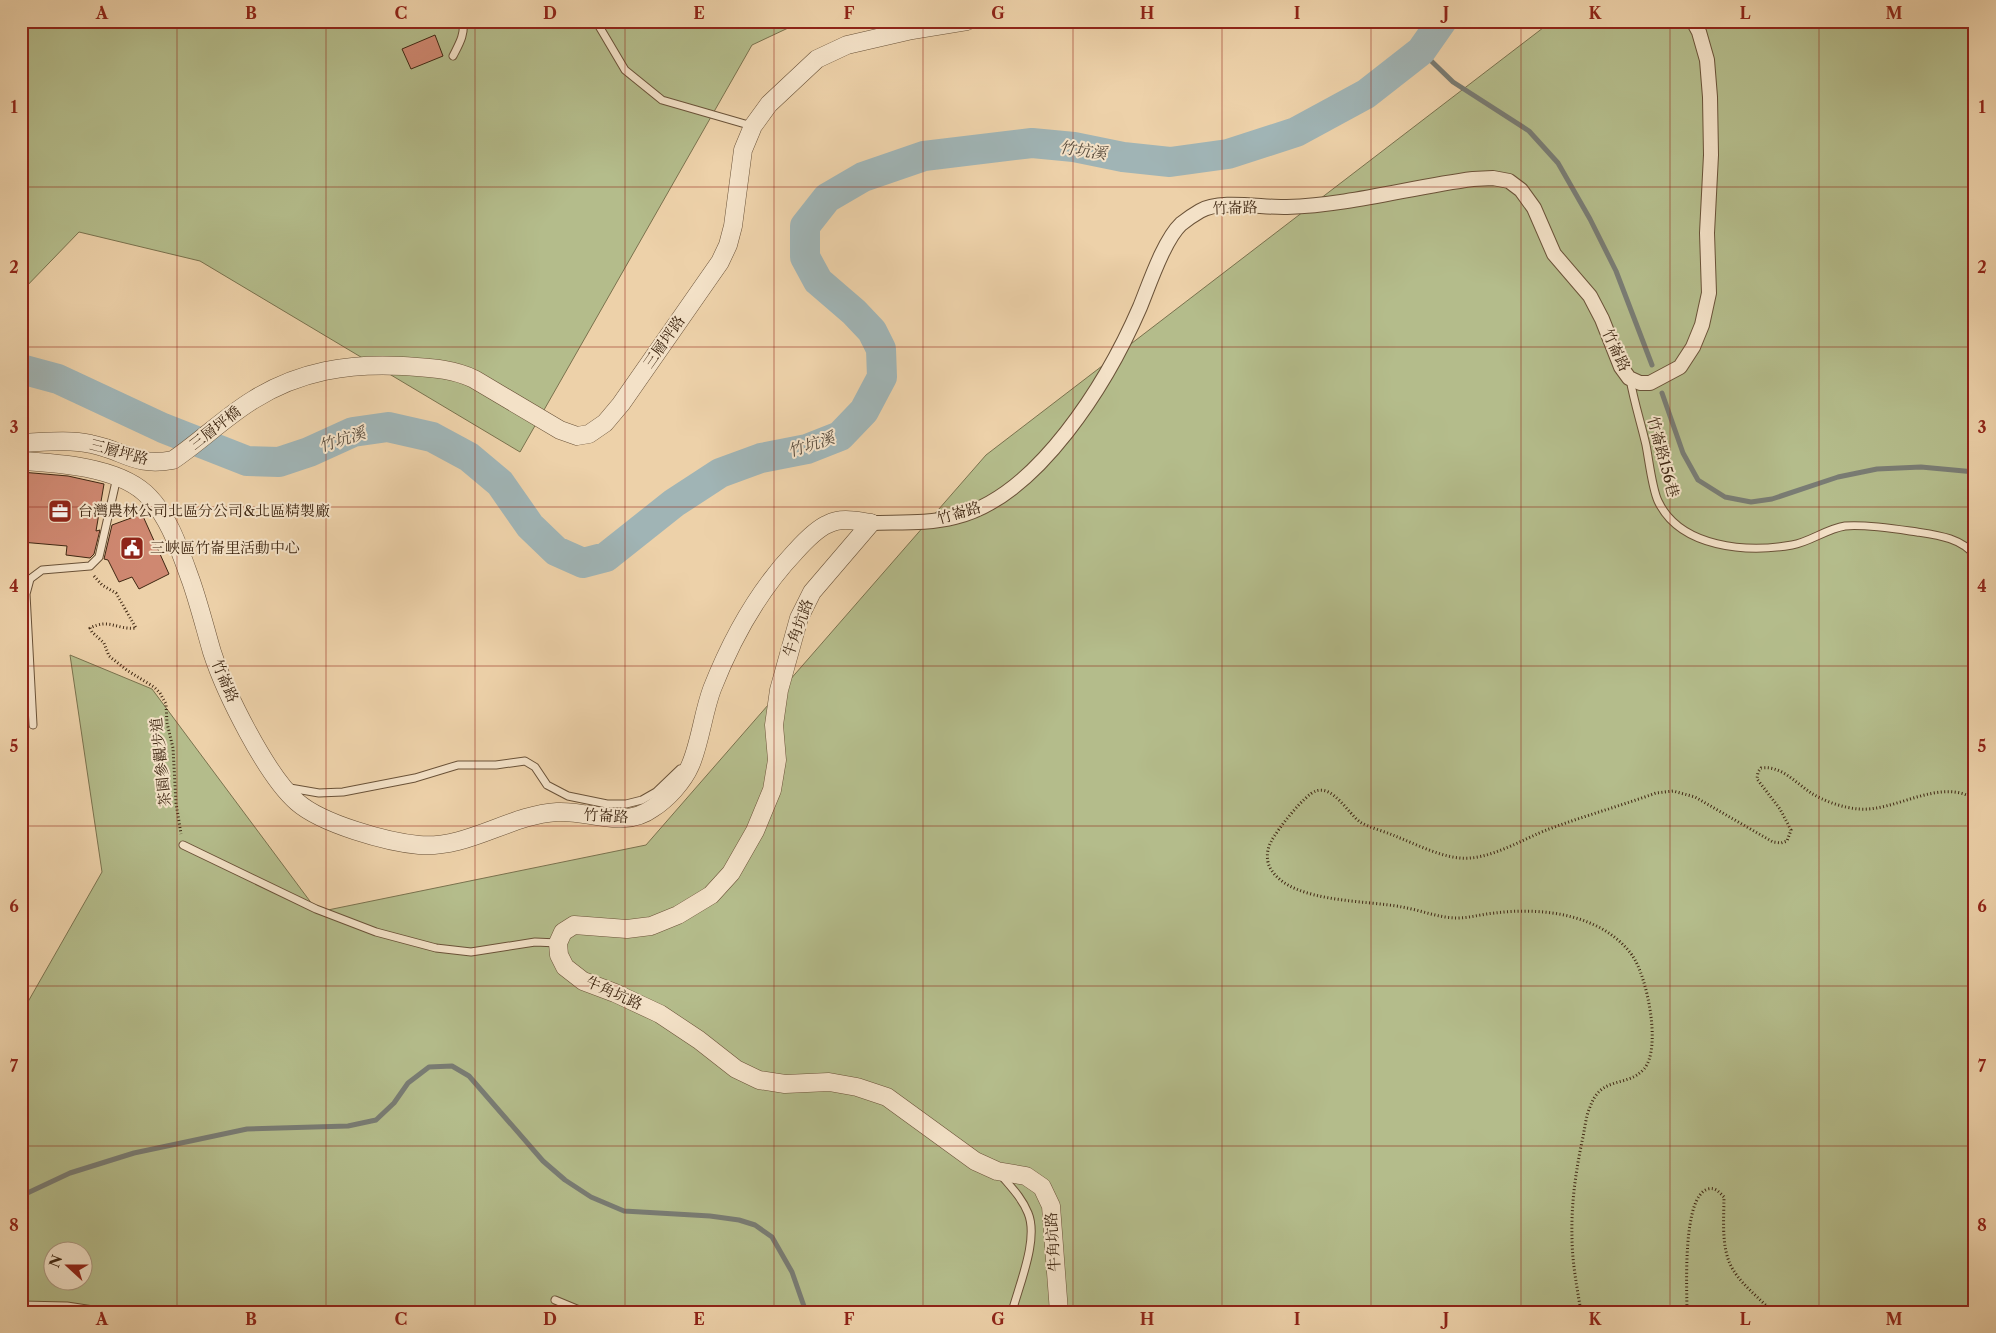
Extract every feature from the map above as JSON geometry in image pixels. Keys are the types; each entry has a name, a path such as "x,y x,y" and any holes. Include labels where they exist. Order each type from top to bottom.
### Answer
{"street":[{"name":"三層坪路","path":"246,404 280,385 311,373 347,366 439,369 459,372 474,379 560,430 577,436 589,434 605,423 621,404 720,262 728,245 733,226 743,150 753,126 768,104 817,59 847,44 912,30 967,21"},
{"name":"竹崙路","path":"21,461 94,469 117,477 145,493 161,513 178,545 200,608 212,653 223,681 250,734 282,787 299,804 317,816 383,840 420,845 443,845 483,834 538,814 560,812 598,818 631,819 653,809 676,787 690,766 710,692 728,650 757,599 782,565 805,540 828,524 846,519 871,523 933,521 956,517 984,506 1021,482 1066,435 1090,400 1134,321 1170,238 1180,225 1202,210 1220,206 1285,207 1321,205 1464,180 1493,178 1509,181 1521,190 1534,208 1554,254 1590,296 1602,319 1621,367 1629,378 1640,383 1650,383 1680,367 1693,347 1702,325 1709,293 1710,97 1707,60 1699,32 1693,21"},
{"name":"三層坪橋","path":"184,453 246,404"},
{"name":"三層坪路","path":"21,443 71,441 90,443 145,462 174,460 184,453"},
{"name":"牛角坑路","path":"871,523 812,592 799,618 779,690 774,726 777,760 772,790 756,831 731,873 711,894 678,915 651,926 628,929 574,925 563,932 558,943 558,956 565,967 583,981 615,993 660,1014 700,1040 736,1069 759,1080 785,1084 829,1082 857,1086 887,1097 975,1161 998,1171 1026,1176 1042,1187 1052,1206 1059,1312"}],"lane":[{"path":"453,56 461,41 464,30 462,21"},
{"path":"596,21 625,70 662,100 753,126"},
{"name":"竹崙路156巷","path":"1629,378 1643,432 1657,500 1673,523 1697,538 1733,547 1770,549 1795,545 1824,532 1846,526 1888,528 1935,534 1960,542 1975,556"},
{"path":"33,725 26,594 30,579 42,570 90,566 99,557 117,477"},
{"path":"282,787 319,793 343,792 396,782 458,765 496,765 525,761 535,767 547,785 568,796 607,804 626,804 642,800 656,792 692,757"},
{"path":"183,845 316,909 376,932 436,948 472,952 535,942 558,943"},
{"path":"998,1171 1018,1194 1029,1214 1031,1242 1025,1270 1012,1312"},
{"path":"555,1300 584,1312"},
{"path":"21,1305 67,1306 106,1312"}],"path":[{"name":"茶園參觀步道","path":"90,566 92,574 102,585 116,593 136,628 123,628 104,622 90,628 92,632 104,643 109,656 154,687 166,704 167,723 173,748 176,803 183,845"},
{"path":"1581,1312 1572,1236 1579,1154 1589,1109 1595,1094 1603,1087 1642,1072 1652,1052 1648,1001 1642,976 1634,957 1616,937 1596,924 1569,916 1540,912 1512,912 1454,918 1379,903 1318,896 1299,890 1283,882 1271,870 1267,860 1271,841 1304,798 1314,791 1323,790 1330,793 1362,823 1435,851 1457,858 1472,859 1484,856 1549,829 1656,793 1674,791 1694,797 1773,842 1781,843 1787,841 1791,836 1791,830 1780,809 1757,779 1761,768 1769,766 1779,770 1813,794 1844,807 1877,809 1925,794 1947,792 1961,794 1975,800"},
{"path":"1687,1312 1688,1239 1692,1214 1697,1200 1704,1190 1712,1188 1724,1197 1725,1241 1730,1266 1772,1312"}],"green space":[{"path":"21,21 803,21 752,45 520,452 200,261 79,232 21,292"},
{"path":"1552,21 1975,21 1975,1312 21,1312 21,1020 25,1007 102,872 70,655 152,689 318,912 646,845 986,455"}],"building":[{"path":"435,35 443,56 411,69 402,49"},
{"name":"台灣農林公司北區分公司&北區精製廠","path":"21,472 68,476 104,484 96,531 100,530 94,554 90,558 66,555 67,546 21,542"},
{"name":"三峽區竹崙里活動中心","path":"142,514 169,574 139,589 132,577 119,582 108,560 104,559 112,525"}],"waterway":[{"name":"竹坑溪","path":"21,369 58,379 163,428 247,461 279,462 309,452 353,432 388,427 432,437 469,457 500,483 530,526 556,551 583,563 606,557 674,503 720,473 761,458 807,449 840,436 864,411 882,377 881,349 872,331 854,312 818,281 805,257 805,226 827,198 863,177 924,156 1032,143 1074,147 1123,157 1170,162 1228,154 1296,132 1366,94 1421,51 1442,21"},
{"path":"1421,51 1453,82 1529,131 1558,163 1590,219 1616,271 1652,365"},
{"path":"1662,393 1683,453 1698,480 1725,497 1751,502 1772,499 1838,477 1877,469 1921,467 1975,472"},
{"path":"21,1196 70,1173 134,1153 247,1129 348,1126 376,1120 394,1103 408,1083 429,1067 452,1066 469,1076 543,1161 565,1180 591,1197 624,1211 710,1216 739,1220 755,1225 772,1237 792,1272 806,1312"}],"place":[{"name":"台灣農林公司北區分公司&北區精製廠","path":"60,511"},
{"name":"三峽區竹崙里活動中心","path":"132,548"}]}
